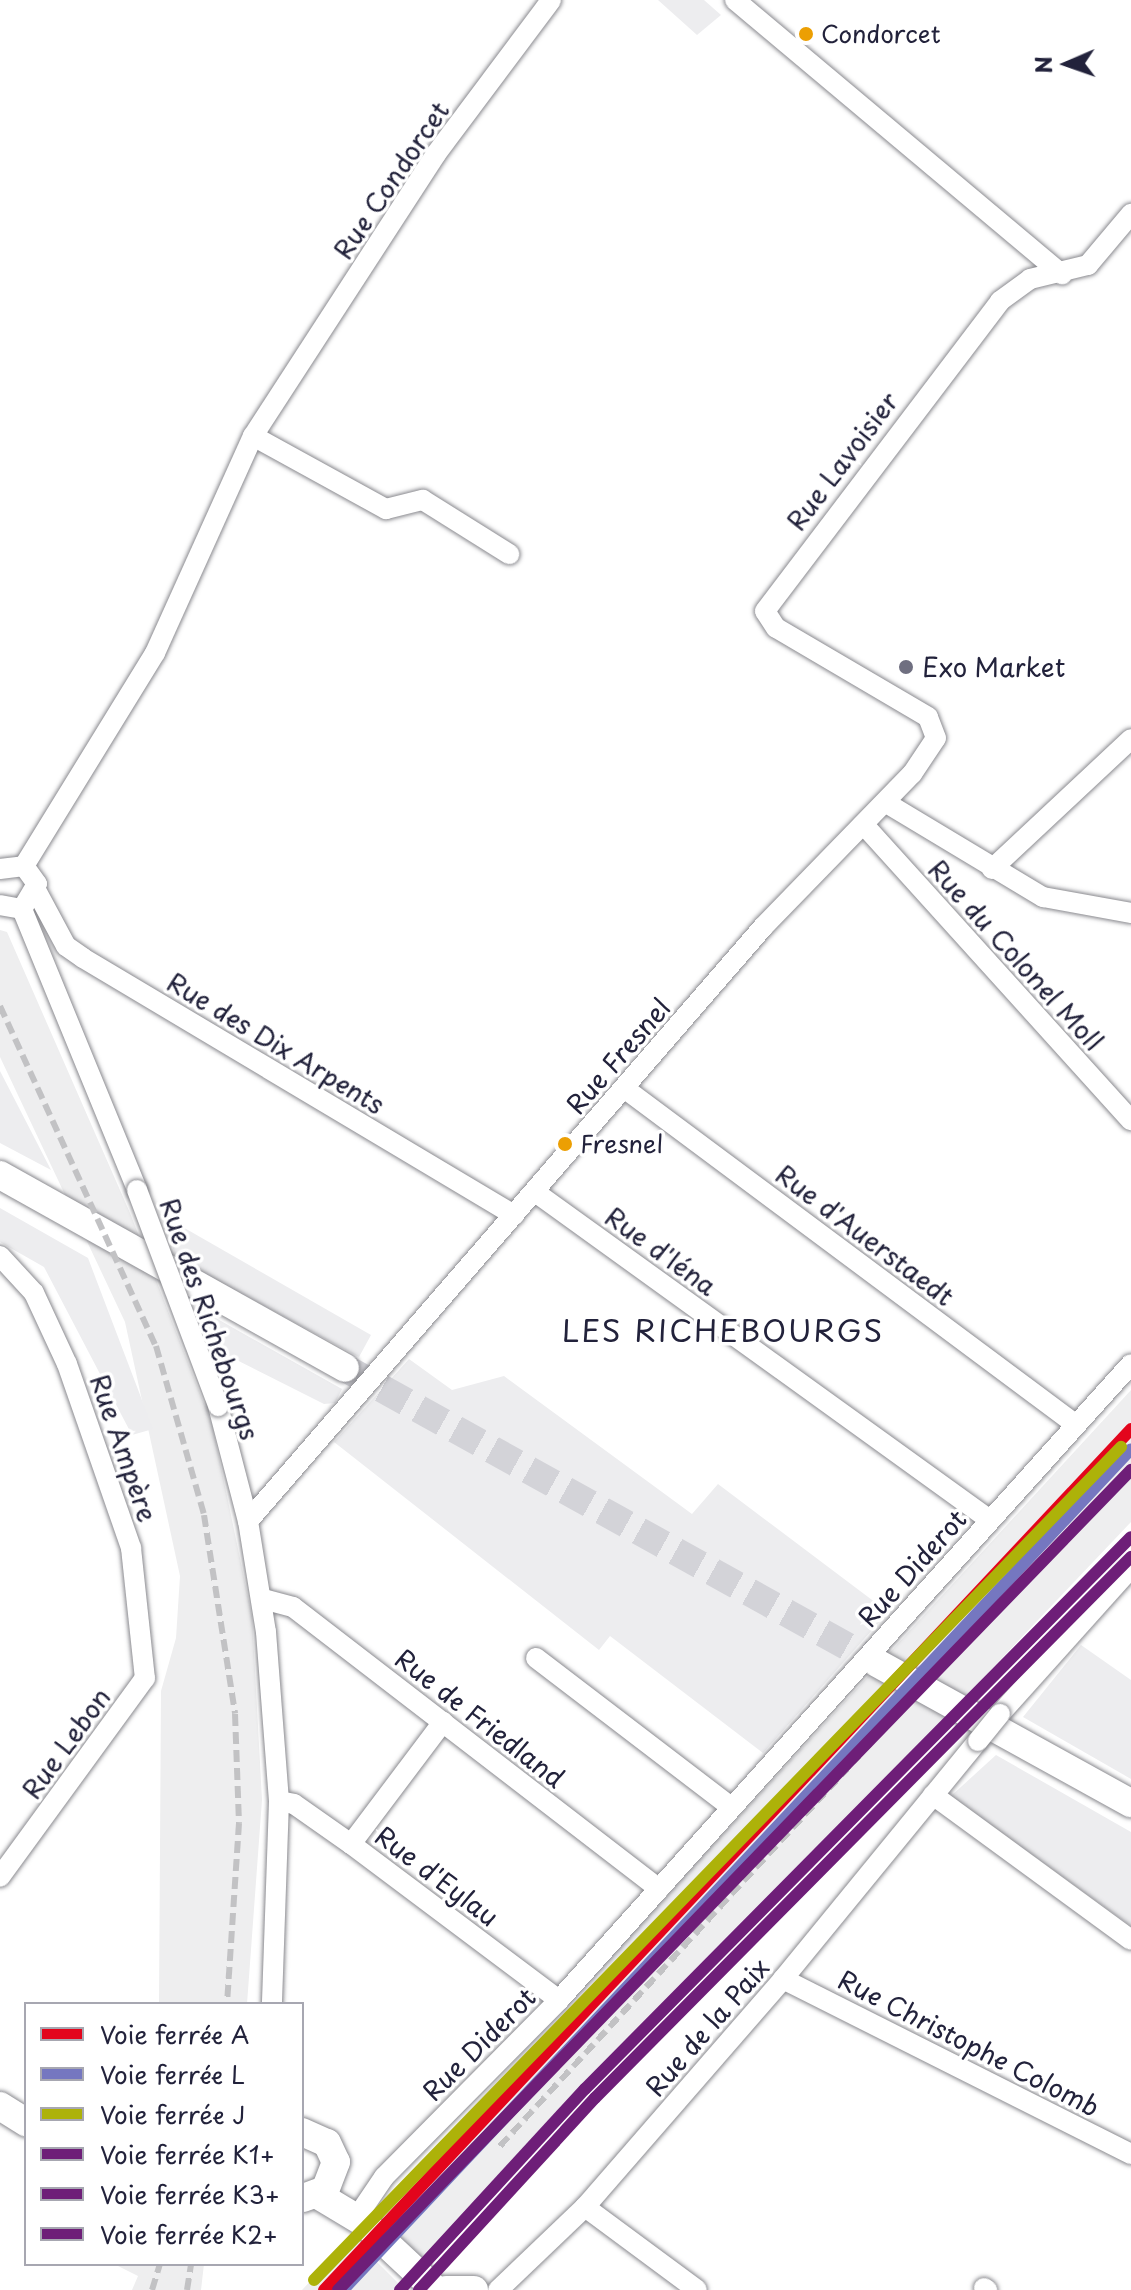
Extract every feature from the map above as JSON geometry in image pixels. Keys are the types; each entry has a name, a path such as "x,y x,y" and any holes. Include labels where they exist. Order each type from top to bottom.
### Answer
{"main road":[{"path":"0,1175 345,1368"},
{"path":"877,1663 1131,1803"},
{"path":"304,2133 327,2143 318,2189 364,2219 436,2287 474,2290"}],"street":[{"name":"Rue Condorcet","path":"24,866 155,653 225,488 253,436 436,154 551,0"},
{"path":"736,0 1062,274"},
{"name":"Rue Lavoisier","path":"936,738 928,717 776,628 765,611 1000,301 1030,279 1062,274 1088,265 1131,214"},
{"path":"253,436 386,509 423,500 509,554"},
{"name":"Rue Fresnel","path":"248,1521 763,927 888,804 936,738"},
{"path":"992,869 1131,739"},
{"path":"888,804 1043,897 1131,913"},
{"name":"Rue du Colonel Moll","path":"864,825 1131,1120"},
{"path":"0,869 24,866"},
{"name":"Rue des Dix Arpents","path":"24,866 35,877 37,892 72,950 514,1215"},
{"path":"0,905 22,909 37,892"},
{"name":"Rue des Richebourgs","path":"22,909 137,1190 218,1406 248,1521 263,1599 279,1801 272,2002"},
{"path":"52,979 71,963 72,950"},
{"name":"Rue d'Auerstaedt","path":"624,1088 1075,1424"},
{"name":"Rue d'Iéna","path":"535,1192 990,1520"},
{"name":"Rue Ampère","path":"0,1256 34,1293 61,1350 126,1534 142,1614 145,1678"},
{"name":"Rue Diderot","path":"364,2219 384,2177 559,2000 1131,1364"},
{"name":"Rue de la Paix","path":"498,2290 585,2207 783,1979 1000,1714 1131,1568"},
{"name":"Rue de Friedland","path":"263,1599 293,1607 659,1889"},
{"path":"536,1658 731,1807"},
{"name":"Rue Lebon","path":"0,1877 145,1678"},
{"path":"351,1844 443,1722"},
{"path":"933,1795 1131,1940"},
{"name":"Rue d'Eylau","path":"279,1801 294,1804 351,1844 559,2000"},
{"name":"Rue Christophe Colomb","path":"783,1979 1131,2154"},
{"path":"585,2207 697,2290"}],"shaded area":[{"path":"658,0 704,0 721,15 697,35"},
{"path":"0,930 7,932 130,1213 212,1424 252,1616 262,1800 247,2002 159,2002 161,1691 176,1638 180,1576 125,1322 0,1057"},
{"path":"0,1071 51,1170 0,1143"},
{"path":"0,1208 88,1258 153,1429 132,1435 44,1267 0,1242"},
{"path":"160,1214 371,1335 359,1357 177,1259"},
{"path":"198,1308 342,1389 335,1403 324,1404 213,1348"},
{"path":"409,1359 452,1390 504,1376 692,1514 718,1484 888,1612 763,1753 610,1636 599,1650 334,1442"},
{"path":"1131,1390 1131,1522 426,2266 374,2214"},
{"path":"1081,1645 1131,1680 1131,1779 1023,1717"},
{"path":"996,1755 1131,1832 1131,1926 951,1796"},
{"path":"352,2237 404,2289 403,2290 302,2290"},
{"path":"118,2266 204,2266 201,2290 132,2290 138,2276"}],"tunnel":[{"path":"345,1368 877,1663"}],"railway":[{"path":"0,1006 156,1346 204,1515 235,1714 239,1823 227,2002"},
{"path":"500,2146 901,1710"},
{"path":"152,2290 159,2266"},
{"path":"187,2290 191,2266"}],"rail line":[{"name":"A","path":"324,2290 1131,1429"},
{"name":"J","path":"314,2280 1121,1447"},
{"name":"L","path":"343,2290 1131,1449"},
{"name":"K1+","path":"338,2290 1131,1470"},
{"name":"K3+","path":"400,2290 585,2089 1131,1537"},
{"name":"K2+","path":"419,2290 595,2098 1131,1557"}],"place":[{"name":"Condorcet","path":"806,34"},
{"name":"Exo Market","path":"906,667"},
{"name":"Fresnel","path":"565,1144"}],"district":[{"name":"LES RICHEBOURGS","path":"723,1330"}]}
